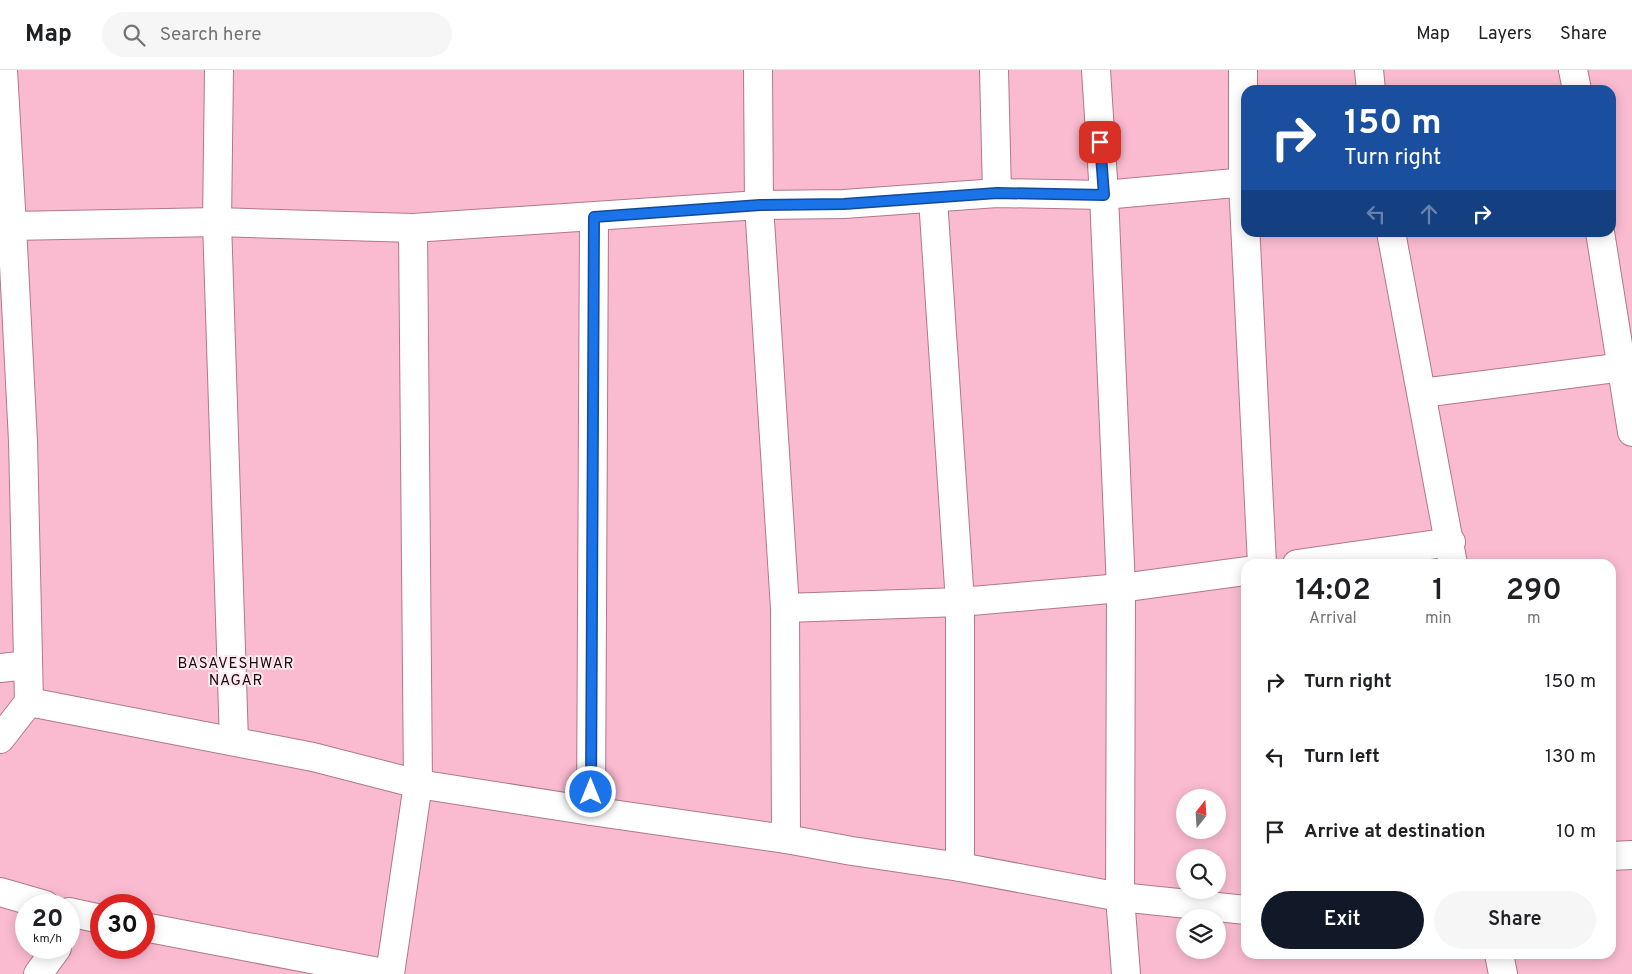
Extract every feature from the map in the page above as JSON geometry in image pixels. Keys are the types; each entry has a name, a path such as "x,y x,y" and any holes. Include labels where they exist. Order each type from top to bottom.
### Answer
{"street":[{"path":"0,739 28,702 28,665 11,442 12,226 3,70"},
{"path":"219,70 217,222 234,741"},
{"path":"758,70 760,205 785,608 786,839"},
{"path":"994,70 997,193"},
{"path":"1096,70 1104,195 1120,588 1120,897 1126,974"},
{"path":"1244,70 1244,85"},
{"path":"1369,70 1370,85"},
{"path":"1574,70 1576,85"},
{"path":"12,226 217,222 413,228 760,205 844,204 997,193 1104,195 1241,182"},
{"path":"933,199 960,602 960,867"},
{"path":"591,812 594,217"},
{"path":"155,929 390,974 418,784 413,228"},
{"path":"1247,237 1262,559"},
{"path":"1367,559 1452,553 1393,237"},
{"path":"1601,237 1627,367 1632,432"},
{"path":"1422,394 1627,367"},
{"path":"785,608 960,602 1120,588 1241,572"},
{"path":"0,668 28,665"},
{"path":"28,702 313,757 418,784 960,867 1120,897 1241,909"},
{"path":"1616,856 1632,855"},
{"path":"0,892 15,896"},
{"path":"38,974 48,959"},
{"path":"1500,959 1503,974"}],"district":[{"name":"BASAVESHWAR NAGAR","path":"236,672"}],"route":[{"path":"591,792 594,217 760,205 844,204 933,199 997,193 1104,195 1100,142"}]}
